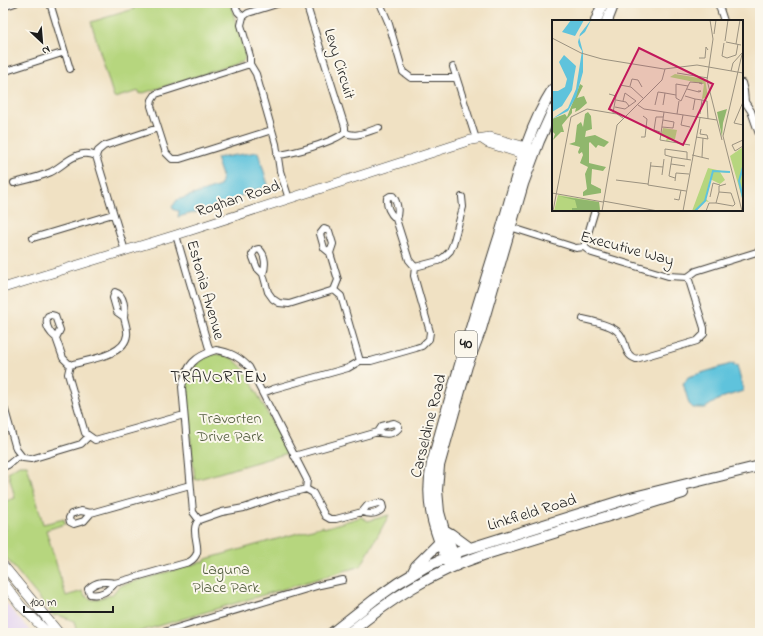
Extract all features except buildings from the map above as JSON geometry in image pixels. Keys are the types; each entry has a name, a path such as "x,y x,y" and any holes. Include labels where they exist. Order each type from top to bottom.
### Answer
{"main road":[{"path":"596,20 603,3"},
{"path":"607,20 614,3"},
{"name":"40","path":"529,152 537,118 552,91"},
{"name":"40","path":"529,152 552,112"},
{"name":"Carseldine Road","path":"454,566 440,518 437,498 439,466 467,366 481,329 510,227 529,152"},
{"name":"Carseldine Road","path":"450,556 440,542 433,524 429,504 429,484 432,463 466,342 529,152"},
{"name":"Linkfield Road","path":"332,633 383,593 412,574 470,548 624,500 760,466"},
{"name":"Linkfield Road","path":"350,633 394,599 427,578 454,566 483,555 641,505 760,472"},
{"path":"444,530 470,548"},
{"path":"412,574 416,566 440,542"}],"street":[{"path":"3,7 15,3"},
{"path":"50,3 70,69"},
{"path":"234,3 238,12 243,17"},
{"path":"280,3 248,13 243,17 241,25 250,52 250,64 256,74 276,144 280,171 289,199"},
{"name":"Levy Circuit","path":"306,3 345,132"},
{"path":"380,3 389,24 403,72 406,76 411,78 456,78"},
{"path":"718,3 724,20"},
{"path":"3,72 65,52"},
{"path":"250,64 156,94 152,100 151,106 166,154 168,157 176,160 272,130"},
{"path":"452,67 479,139"},
{"path":"743,87 743,103 751,111 760,137"},
{"path":"125,251 96,156 98,151 104,146 158,128"},
{"path":"277,155 291,153 337,138 345,132 350,136 355,136 379,128"},
{"name":"Roghan Road","path":"3,288 479,139 490,137 529,152"},
{"path":"14,183 51,172 72,157 84,154 96,156"},
{"path":"415,267 438,261 450,251 463,207 462,197"},
{"path":"584,247 595,211"},
{"path":"33,238 114,214"},
{"path":"263,393 348,368 360,361 371,361 416,348 422,346 429,339 430,332 414,276 415,267 409,260 396,219"},
{"name":"Executive Way","path":"510,227 576,248 584,247 592,253 668,276 688,277 696,271 760,251"},
{"name":"Estonia Avenue","path":"176,235 210,352"},
{"path":"330,253 338,280 334,290"},
{"path":"263,274 268,292 273,299 279,303 289,304 334,290"},
{"path":"583,319 615,329 622,337 627,353 636,359 697,341 704,334 704,328 688,277"},
{"path":"334,290 341,296 360,361"},
{"path":"70,365 114,352 121,348 127,336 127,328 124,317"},
{"path":"56,338 63,358 70,365"},
{"path":"199,520 193,512 182,387 184,375 194,361 216,350 234,354 250,367 307,480 306,489"},
{"path":"70,365 68,374 85,433 88,437 95,440 184,415"},
{"path":"3,403 16,449 23,458 30,459 80,444 88,437"},
{"path":"294,456 378,432"},
{"path":"3,467 8,465 20,455"},
{"path":"92,513 190,485"},
{"path":"115,583 189,562 195,558 197,552 195,527 199,520 222,512 244,508 279,496 306,489 313,493 325,516 330,519 336,519 362,512"},
{"path":"3,565 59,633"},
{"path":"160,633 343,580"},
{"path":"3,582 21,606 48,633"}],"shaded area":[{"path":"3,599 14,613 32,633 3,633"}],"green space":[{"path":"132,3 230,3 245,53 245,59 242,62 140,94 139,91 114,98 91,22 134,9"},
{"name":"Travorten Drive Park","path":"216,354 232,358 245,370 288,453 195,480 185,386 192,369 204,358"},
{"name":"Laguna Place Park","path":"19,465 27,465 43,524 64,519 65,524 46,530 66,596 83,591 85,596 93,600 112,595 119,586 205,561 206,559 323,526 324,528 361,517 368,521 389,515 361,566 135,633 77,633 74,621 58,615 54,616 3,554 3,531 7,527 3,522 3,502 15,498 8,472"}],"water":[{"path":"258,152 269,188 254,190 246,196 241,195 235,202 178,217 179,211 174,210 172,207 177,200 220,186 222,176 216,158"},
{"path":"734,363 734,366 737,365 743,391 721,398 705,408 693,408 689,404 683,383 688,377"}],"district":[{"name":"TRAVORTEN","path":"219,377"}]}
